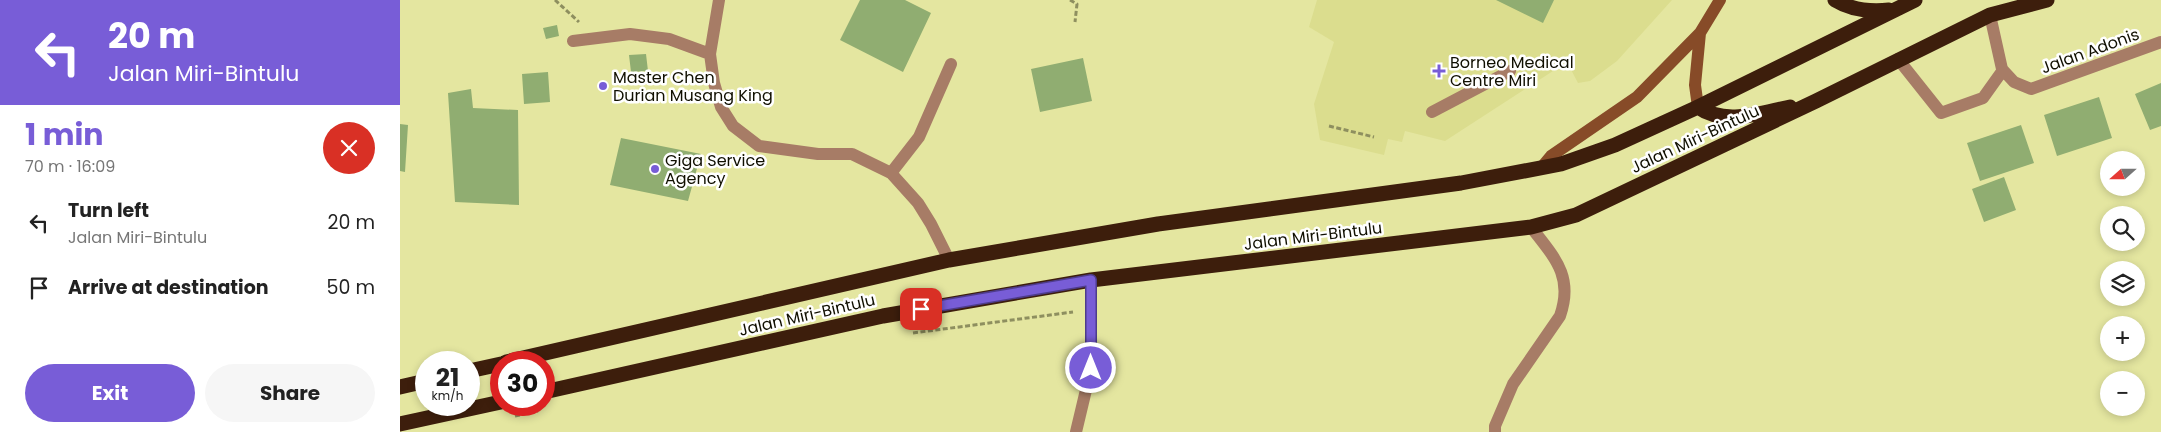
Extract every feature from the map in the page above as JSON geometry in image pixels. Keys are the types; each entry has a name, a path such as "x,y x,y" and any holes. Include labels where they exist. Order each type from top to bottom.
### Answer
{"highway":[{"path":"1835,0 1851,8 1892,10"},
{"name":"Jalan Miri-Bintulu","path":"554,351 949,260 1158,224 1452,184 1561,164 1615,145 1698,107 1915,0"},
{"name":"Jalan Miri-Bintulu","path":"555,390 884,316 1091,280 1531,227 1576,215 1816,101 1990,15 2048,0"},
{"path":"1698,107 1709,115 1728,118 1749,116 1816,101"},
{"path":"400,387 415,384"},
{"path":"400,424 490,404"}],"street":[{"path":"719,0 710,54 714,82 721,107 733,126 759,146 818,154 852,154 891,174 918,203 949,260"},
{"path":"1541,168 1551,156 1637,97 1700,33 1720,0"},
{"path":"1898,59 1941,113 1983,98 2003,70 1990,15"},
{"path":"1698,107 1694,85 1700,33"},
{"path":"573,41 630,34 669,39 710,54"},
{"name":"Jalan Adonis","path":"2003,70 2014,82 2031,89 2161,42"},
{"path":"891,174 919,137 951,64"},
{"path":"1432,112 1510,70"},
{"path":"1495,432 1495,426 1513,384 1560,316 1565,304 1564,279 1560,264 1531,227"},
{"path":"1076,432 1091,368 1091,280"}],"path":[{"path":"1070,0 1077,4 1075,22"},
{"path":"1329,126 1374,137"}],"shaded area":[{"name":"Borneo Medical Centre Miri","path":"1317,0 1672,0 1617,61 1590,81 1578,83 1567,62 1445,141 1405,131 1402,142 1388,139 1384,155 1320,140 1314,104 1334,42 1309,27"}],"building":[{"path":"860,0 905,0 931,13 903,72 840,40"},
{"path":"1496,0 1554,0 1543,23"},
{"path":"557,25 559,36 546,39 543,28"},
{"path":"646,54 648,71 631,72 629,55"},
{"path":"1083,58 1092,101 1040,112 1031,69"},
{"path":"548,72 550,102 524,104 522,74"},
{"path":"2161,83 2161,126 2150,130 2135,94"},
{"path":"471,89 473,108 518,110 519,205 455,202 448,93"},
{"path":"2099,97 2112,138 2057,156 2044,115"},
{"path":"400,124 408,125 405,172 400,171"},
{"path":"2021,125 2034,163 1980,181 1967,143"},
{"name":"Giga Service Agency","path":"621,138 701,154 688,201 610,185"},
{"path":"2004,177 2016,210 1984,222 1972,189"}],"place":[{"name":"Borneo Medical Centre Miri","path":"1439,71"},
{"name":"Master Chen Durian Musang King","path":"603,86"},
{"name":"Giga Service Agency","path":"655,169"}],"route":[{"path":"921,309 1091,280 1091,368"}]}
